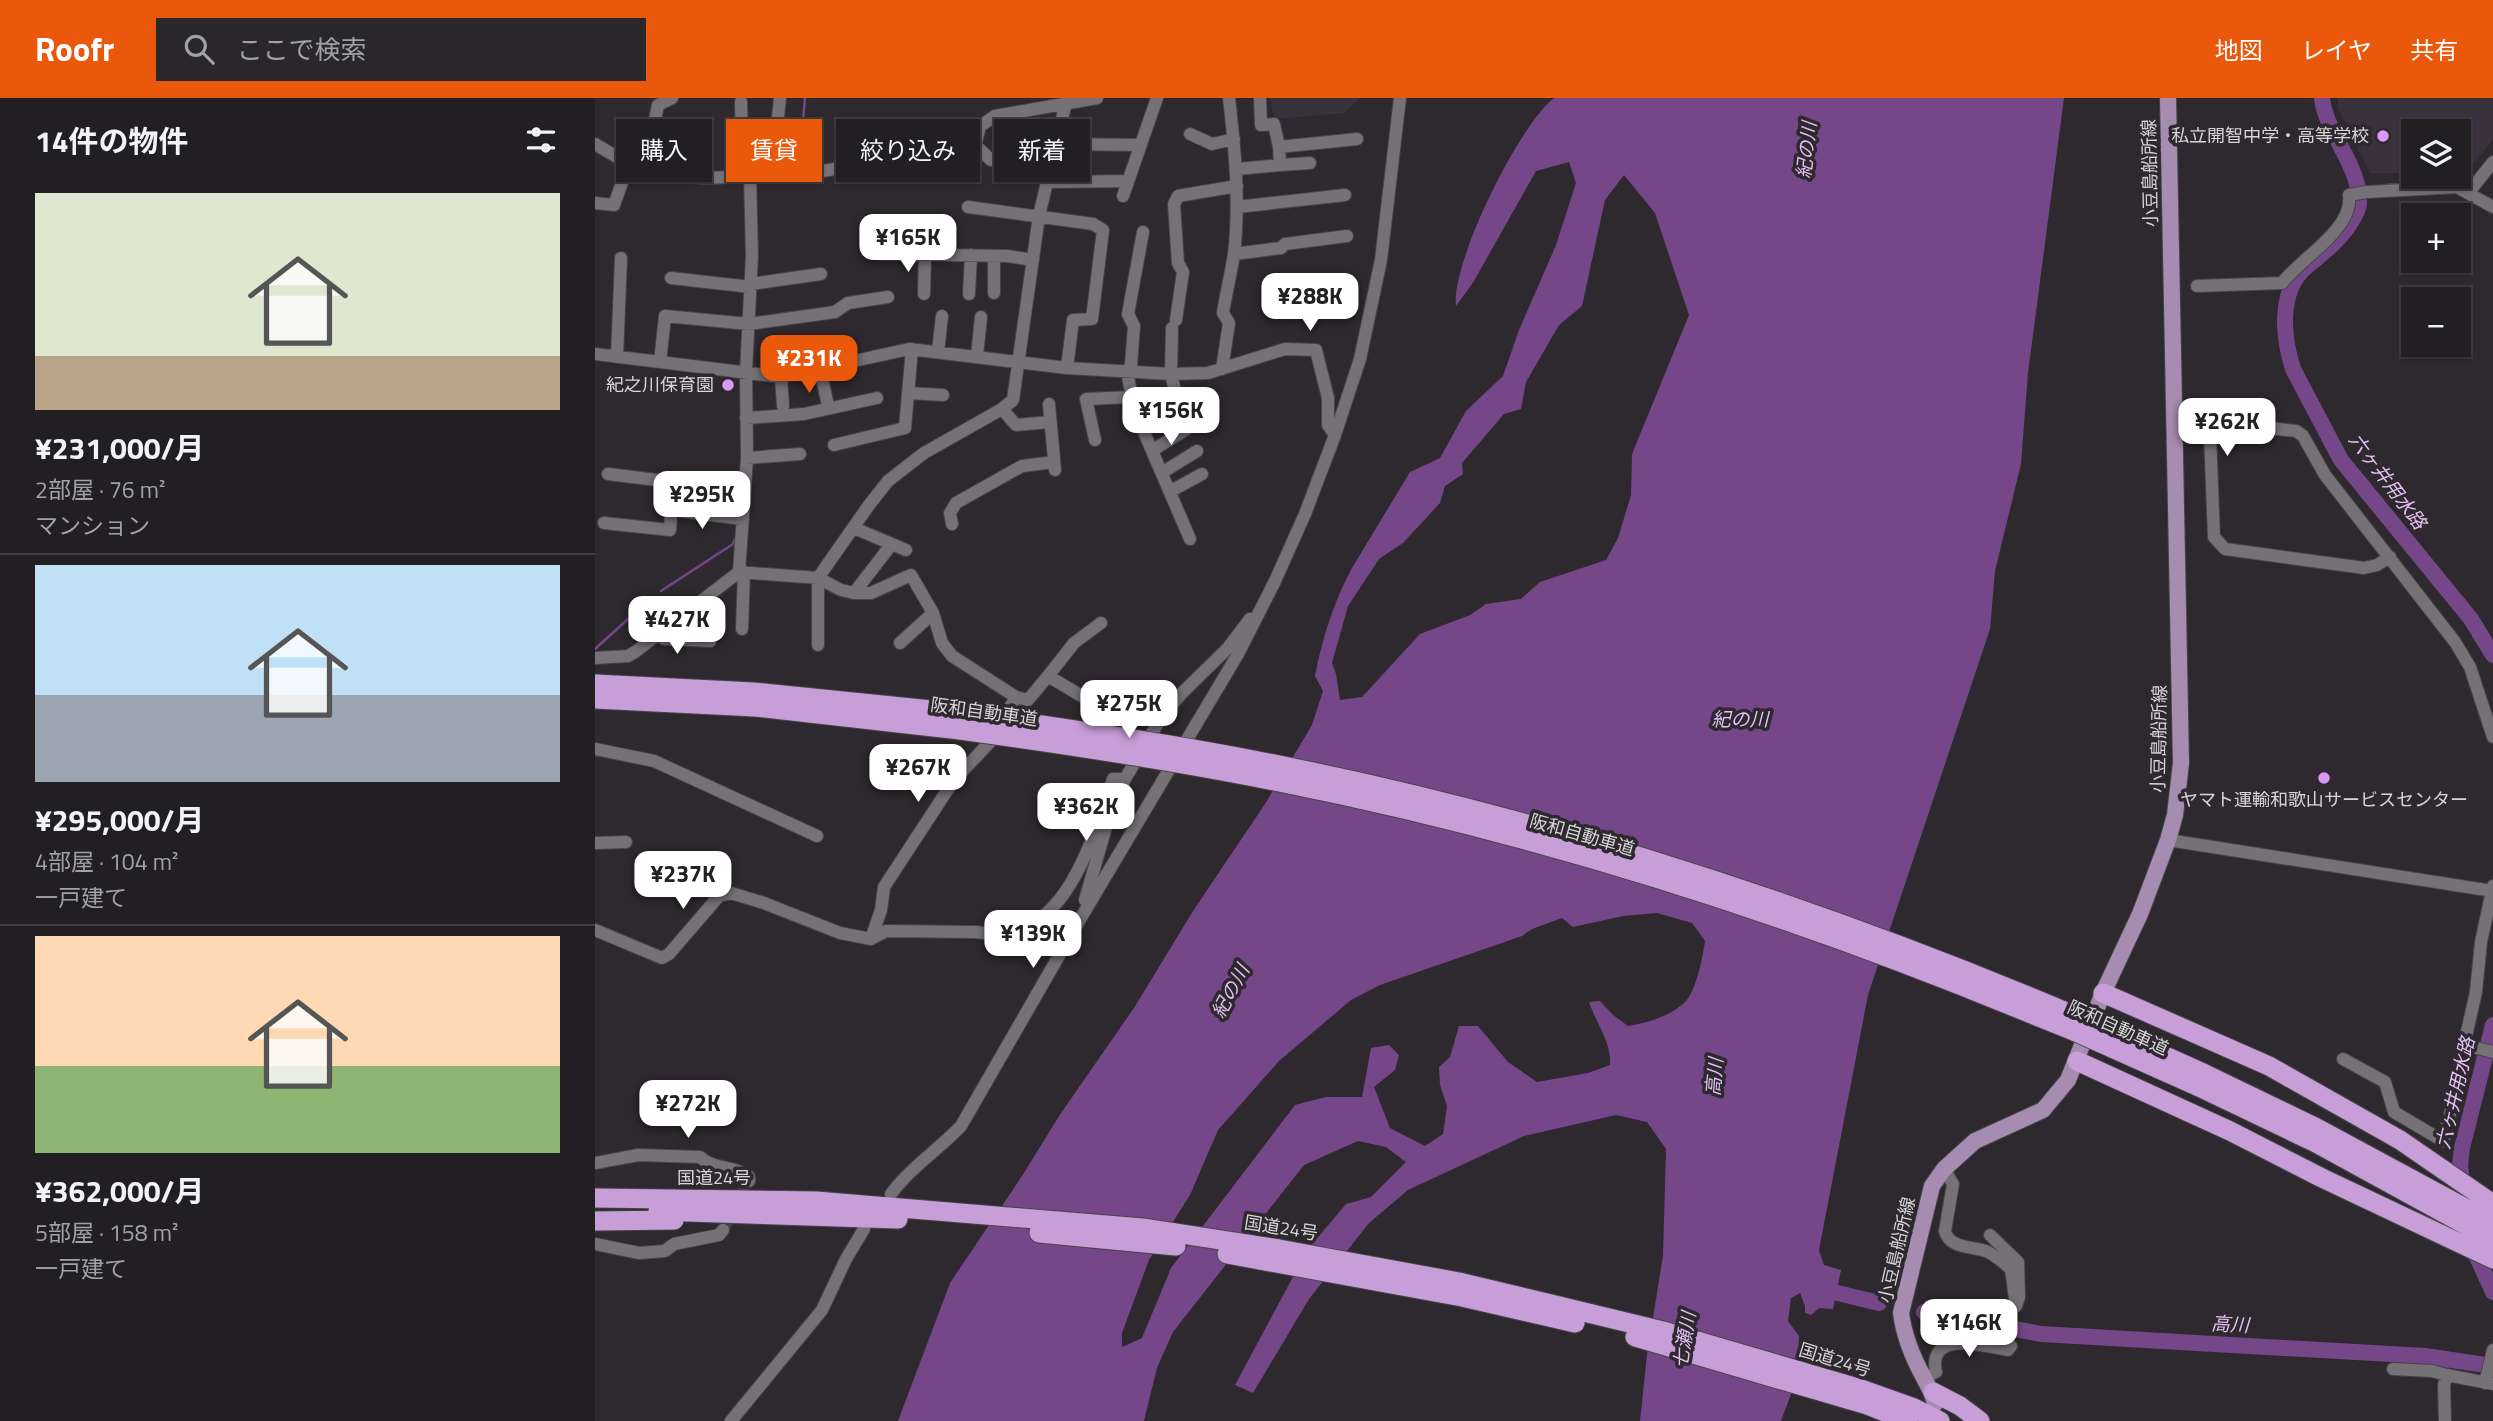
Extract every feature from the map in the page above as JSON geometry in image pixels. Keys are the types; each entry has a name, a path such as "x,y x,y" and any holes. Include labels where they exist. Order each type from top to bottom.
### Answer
{"highway":[{"name":"阪和自動車道","path":"595,684 1165,743 1291,768 1520,823 1637,856 1747,891 1917,952 2200,1080 2316,1143 2490,1229"},
{"name":"阪和自動車道","path":"595,699 754,699"},
{"path":"2077,1061 2230,1131 2454,1240 2490,1229 2449,1172 2351,1111 2269,1066 2103,993"},
{"path":"595,1188 697,1189 731,1198"},
{"name":"国道24号","path":"595,1198 816,1200 905,1214 1168,1245 1462,1297 1626,1335 1869,1399 1914,1408 1933,1399 1960,1406 1980,1421"},
{"name":"国道24号","path":"595,1210 905,1214"},
{"path":"595,1221 681,1220 702,1212"},
{"name":"国道24号","path":"1869,1399 1908,1421"}],"main road":[{"name":"小豆島船所線","path":"1933,1399 1903,1329 1902,1313 1932,1186 1944,1169 1975,1141 2043,1110 2068,1080 2103,993 2140,914 2175,815 2181,763 2168,98"}],"street":[{"path":"655,119 658,105 672,98"},
{"path":"778,119 780,98"},
{"path":"980,126 989,119 1026,105 1097,98"},
{"path":"1123,195 1157,98"},
{"path":"1222,369 1229,323 1223,313 1234,254 1237,207 1237,169 1229,98"},
{"path":"1260,98 1261,125 1274,124 1280,165"},
{"path":"891,1194 910,1170 961,1126 1238,654 1275,581 1305,514 1360,359 1381,260 1400,98"},
{"path":"1062,119 1066,101"},
{"path":"741,102 742,119"},
{"path":"1190,134 1213,144 1234,139"},
{"path":"1279,147 1357,139"},
{"path":"595,144 616,158"},
{"path":"1090,144 1141,145"},
{"path":"980,150 994,160"},
{"path":"2471,179 2493,162"},
{"path":"1237,169 1310,163"},
{"path":"1090,181 1128,181"},
{"path":"595,203 614,205 622,182"},
{"path":"742,629 740,519 747,458 747,182"},
{"path":"818,645 818,579 888,481 924,453 1002,409 1013,400 1039,216 1048,182"},
{"path":"1177,398 1171,374 1174,324 1184,272 1178,263 1174,204 1178,196 1237,186"},
{"path":"2197,286 2282,283 2292,270 2336,230 2348,211 2349,195 2352,194 2367,191 2458,189 2493,207"},
{"path":"1237,207 1345,195"},
{"path":"968,207 1093,224 1104,230 1092,319 1073,320 1067,368"},
{"path":"1143,232 1128,314 1134,326 1131,365 1127,372 1137,416 1190,539"},
{"path":"1234,254 1347,236"},
{"path":"881,254 995,256 1033,260"},
{"path":"924,294 925,255"},
{"path":"969,295 971,256"},
{"path":"994,293 995,256"},
{"path":"617,357 621,258"},
{"path":"671,278 748,286 821,274"},
{"path":"660,362 665,316 746,324 835,312 848,303 888,297"},
{"path":"938,352 942,316"},
{"path":"977,356 981,317"},
{"path":"595,354 781,377 912,349 1067,368 1171,374 1208,373 1285,349 1316,350 1328,398 1328,425 1335,435"},
{"path":"834,445 905,428 912,349"},
{"path":"820,369 827,401"},
{"path":"781,377 783,406"},
{"path":"908,393 943,395"},
{"path":"1095,440 1086,399 1132,397"},
{"path":"745,418 803,414 877,398"},
{"path":"952,524 950,513 955,503 1022,466 1055,466 1049,404"},
{"path":"1002,409 1016,425 1049,422"},
{"path":"2390,557 2377,565 2364,568 2225,549 2214,537 2210,434 2214,426 2222,423 2296,431 2303,436 2325,475 2390,557 2455,642 2470,667 2493,737"},
{"path":"1153,450 1190,426"},
{"path":"1163,472 1197,451"},
{"path":"747,458 800,454"},
{"path":"604,523 670,530 673,482 608,474"},
{"path":"1171,491 1202,474"},
{"path":"699,480 743,485"},
{"path":"671,510 740,519"},
{"path":"854,528 906,551"},
{"path":"854,593 891,545"},
{"path":"595,658 628,656 741,572 818,579 854,593 871,593 911,575 933,613 941,643 952,656 1016,696 1028,700 1075,643 1101,623"},
{"path":"1079,921 1113,803 1125,779 1161,718 1182,693 1228,648 1242,626 1258,612"},
{"path":"900,643 933,613"},
{"path":"657,634 664,639 710,641"},
{"path":"1048,676 1090,701 1161,718"},
{"path":"871,939 881,910 884,887 954,780 990,742 1016,696"},
{"path":"595,749 654,761 817,836"},
{"path":"595,930 662,958 669,954 719,896 731,893 839,933 871,939 886,931 976,932 1016,937 1050,910 1062,895 1089,847 1113,779 1125,779"},
{"path":"2168,840 2493,889 2481,942 2476,992 2443,1141 2394,1112 2385,1082 2343,1059"},
{"path":"595,843 626,842"},
{"path":"2464,1045 2487,1051"},
{"path":"595,1163 638,1155 701,1157 707,1164 743,1172 749,1181"},
{"path":"1944,1169 1953,1184 1946,1237 1951,1242 1989,1252 2011,1269 2016,1306 2019,1297 2018,1262 1990,1235"},
{"path":"731,1421 822,1310 846,1259 864,1229"},
{"path":"595,1244 639,1253 664,1251 674,1244 719,1236 723,1230"},
{"path":"1933,1399 1936,1372 1934,1363 1940,1351 1949,1345 1971,1342 2008,1350 2011,1346"},
{"path":"2393,1369 2432,1371 2488,1381 2492,1352"},
{"path":"2445,1421 2444,1385 2447,1375"}],"shaded area":[{"path":"1270,98 1360,98 1344,113 1274,119"},
{"name":"私立開智中学・高等学校","path":"2338,98 2493,98 2493,140 2471,166 2471,119 2401,119 2401,173 2370,173 2338,108"}],"water":[{"name":"紀の川","path":"1554,98 2064,98 2028,373 2021,464 1995,571 1990,629 1868,995 1819,1250 1824,1265 1841,1270 1833,1309 1819,1308 1811,1315 1805,1313 1800,1293 1791,1298 1788,1321 1799,1336 1797,1378 1781,1421 1640,1421 1647,1355 1663,1256 1666,1149 1647,1122 1616,1115 1524,1136 1408,1190 1369,1223 1309,1299 1253,1393 1235,1385 1308,1249 1346,1204 1371,1197 1406,1162 1386,1147 1358,1141 1304,1165 1173,1332 1157,1368 1144,1421 898,1421 950,1283 1061,1113 1134,1008 1193,911 1265,804 1312,725 1323,691 1315,676 1321,648 1334,607 1352,568 1410,472 1440,458 1466,411 1503,376 1519,330 1556,245 1576,183 1569,162 1536,171 1474,281 1456,306 1457,286 1464,259 1490,196 1506,164 1540,113","holes":["1624,175 1655,213 1689,315 1632,454 1631,495 1618,538 1606,560 1540,582 1521,599 1486,604 1470,615 1420,634 1362,697 1340,700 1332,663 1348,606 1379,559 1403,543 1440,503 1445,486 1463,474 1462,463 1504,414 1521,409 1526,382 1559,325 1582,306 1605,200","1657,913 1692,923 1705,941 1698,974 1684,1003 1664,1016 1643,1023 1628,1026 1600,1001 1589,1002 1609,1049 1610,1065 1588,1073 1537,1082 1508,1062 1478,1026 1459,1026 1450,1057 1439,1067 1440,1085 1447,1106 1443,1134 1425,1146 1390,1128 1374,1087 1395,1070 1399,1055 1389,1045 1371,1048 1362,1097 1326,1097 1295,1105 1171,1268 1142,1338 1122,1347 1122,1333 1149,1260 1190,1195 1218,1130 1279,1061 1351,1000 1380,985 1522,936 1532,929 1562,918 1573,927 1623,916"]}],"waterway":[{"path":"803,119 805,98"},
{"name":"六ヶ井用水路","path":"2322,98 2330,125 2355,176 2359,204 2343,234 2305,268 2290,290 2285,330 2293,369 2341,460 2471,619 2493,655"},
{"path":"2387,185 2401,184"},
{"path":"661,591 733,544 735,539"},
{"path":"595,649 628,619"},
{"name":"六ヶ井用水路","path":"2463,1190 2460,1166 2462,1148 2493,1025"},
{"name":"六ヶ井用水路","path":"2471,1244 2493,1292"},
{"name":"高川","path":"1817,1288 1879,1303"},
{"name":"高川","path":"1924,1312 2041,1334 2425,1356 2493,1366"},
{"path":"2446,1358 2447,1371"}],"tunnel":[{"path":"723,1230 749,1181"}],"place":[{"name":"私立開智中学・高等学校","path":"2383,136"},
{"name":"紀之川保育園","path":"728,385"},
{"name":"ヤマト運輸和歌山サービスセンター","path":"2324,778"}],"water label":[{"name":"七瀬川","path":"1684,1340"}]}
